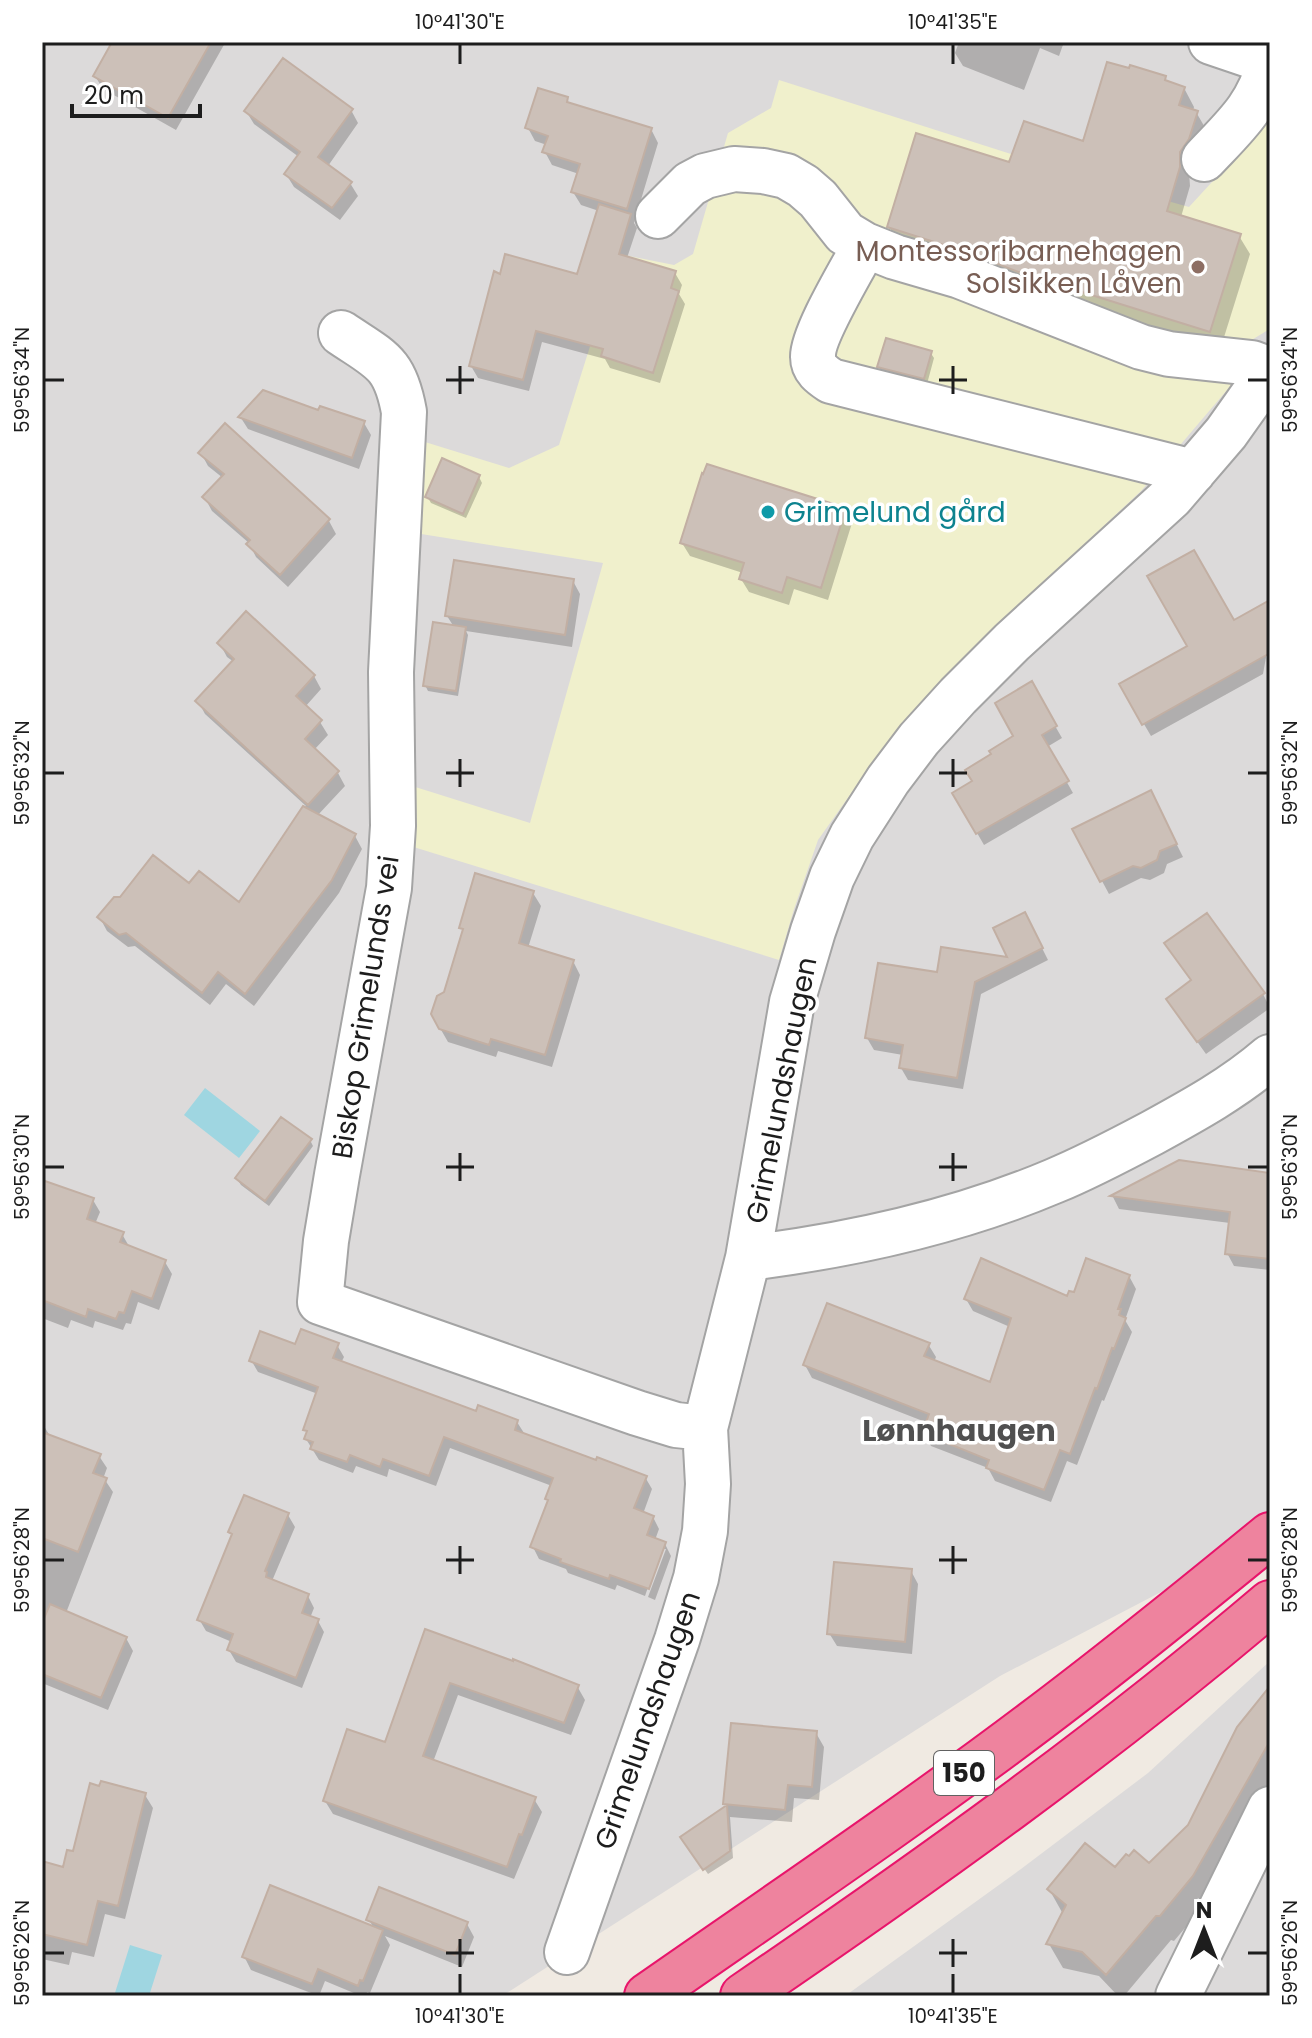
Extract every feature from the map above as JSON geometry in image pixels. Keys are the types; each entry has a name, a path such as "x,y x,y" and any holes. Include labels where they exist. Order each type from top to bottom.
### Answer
{"highway":[{"name":"150","path":"647,1996 831,1869 1032,1724 1270,1535"},
{"name":"150","path":"743,1996 886,1899 1073,1761 1270,1603"}],"street":[{"path":"1204,159 1248,111 1264,82 1270,62 1211,42"},
{"path":"658,216 690,184 705,176 734,169 786,176 818,199 845,233 865,245 960,276 1141,347 1169,354 1252,363 1269,372"},
{"path":"865,245 817,336 812,359 818,372 831,381 1193,472"},
{"name":"Biskop Grimelunds vei","path":"341,333 392,371 400,388 404,412 391,672 393,826 389,888 326,1241 320,1302 637,1413 676,1425 705,1428"},
{"name":"Grimelundshaugen","path":"567,1952 696,1578 705,1531 708,1484 705,1428 748,1258 792,1002 832,877 852,836 919,739 1012,642 1171,497 1226,433 1269,372"},
{"path":"748,1258 897,1232 953,1217 1056,1181 1204,1105 1270,1057"},
{"path":"1178,1996 1270,1809"}],"shaded area":[{"path":"42,42 1270,42 1270,1535 1000,1676 502,1996 42,1996"},
{"path":"1270,1661 1270,1996 845,1996 1148,1773"}],"green space":[{"name":"Grimelund gård","path":"779,80 1089,179 1189,207 1270,119 1270,326 1245,344 1233,383 1141,491 969,652 879,754 818,840 779,960 407,845 409,785 530,823 603,563 415,533 425,442 509,468 559,445 619,254 674,265 693,254 728,133 771,108"}],"water":[{"path":"205,1088 260,1131 239,1158 184,1115"},
{"path":"130,1945 162,1955 149,1996 114,1996"}],"building":[{"path":"112,42 211,42 168,118 93,76"},
{"path":"283,58 353,109 318,157 352,182 332,208 284,174 300,152 244,111"},
{"path":"1107,62 1166,76 1165,80 1185,87 1179,105 1198,111 1189,139 1180,152 1180,167 1167,211 1241,234 1210,332 887,227 916,133 1009,162 1024,121 1083,141"},
{"path":"538,88 568,97 567,102 652,128 627,209 571,192 580,164 542,152 548,136 525,128"},
{"path":"599,204 631,214 619,254 676,271 671,288 679,291 653,373 601,356 603,349 536,331 523,380 469,366 494,271 500,274 505,254 577,274"},
{"path":"886,338 932,351 924,379 877,367"},
{"path":"263,390 318,410 320,406 365,421 352,458 238,417"},
{"path":"225,423 330,519 280,575 246,544 250,540 202,497 224,474 198,453"},
{"path":"442,458 480,475 463,514 425,497"},
{"path":"707,464 846,508 821,588 787,577 782,593 739,579 744,563 680,543"},
{"path":"1194,550 1234,620 1270,600 1270,653 1142,725 1119,684 1187,646 1147,576"},
{"path":"454,560 574,579 565,635 445,616"},
{"path":"246,611 315,675 296,696 322,720 305,739 339,771 308,805 195,701 234,659 217,643"},
{"path":"433,622 466,627 456,691 423,686"},
{"path":"1032,681 1057,726 1042,735 1069,781 976,834 952,793 972,781 965,770 1013,736 995,703"},
{"path":"1151,790 1177,844 1160,851 1157,860 1141,868 1133,866 1100,882 1072,829"},
{"path":"303,806 356,834 332,880 245,994 218,972 202,993 126,933 119,935 97,917 114,897 120,897 153,855 189,883 199,871 239,902"},
{"path":"475,873 534,891 519,943 574,960 545,1055 491,1039 489,1045 439,1029 431,1014 437,996 444,992 463,929 459,928"},
{"path":"1025,912 1043,948 975,982 957,1078 899,1068 903,1045 865,1038 878,963 937,972 941,947 1007,957 993,928"},
{"path":"1207,913 1265,993 1197,1042 1166,999 1191,980 1164,943"},
{"path":"281,1117 312,1139 265,1201 235,1178"},
{"path":"1179,1160 1270,1173 1270,1259 1225,1254 1230,1212 1110,1196"},
{"path":"42,1180 94,1198 87,1219 124,1232 120,1242 166,1260 152,1299 132,1291 124,1313 119,1312 116,1319 88,1309 86,1317 42,1300"},
{"path":"981,1258 1067,1296 1069,1291 1074,1292 1086,1258 1130,1275 1118,1309 1121,1309 1119,1315 1126,1318 1114,1349 1095,1388 1070,1454 1060,1450 1044,1490 986,1468 989,1460 922,1433 929,1414 803,1365 827,1303 930,1343 924,1356 990,1382 1011,1318 964,1299"},
{"path":"301,1329 339,1343 333,1358 476,1411 478,1405 518,1420 515,1430 647,1476 634,1508 654,1516 647,1535 666,1542 649,1589 560,1562 561,1559 530,1547 553,1478 444,1437 429,1476 383,1459 380,1467 350,1455 347,1462 310,1449 313,1442 304,1439 307,1431 303,1430 318,1387 249,1361 260,1331 295,1344"},
{"path":"42,1432 101,1454 93,1473 107,1478 78,1552 42,1538"},
{"path":"244,1495 289,1513 265,1571 266,1577 309,1594 302,1613 319,1619 296,1678 227,1650 233,1634 197,1620 232,1534 228,1532"},
{"path":"834,1562 912,1569 905,1642 827,1634"},
{"path":"50,1604 127,1637 101,1698 42,1674 42,1623"},
{"path":"425,1629 579,1685 564,1723 450,1683 423,1756 536,1797 507,1867 323,1801 347,1729 385,1742"},
{"path":"1270,1686 1270,1741 1193,1876 1160,1916 1156,1916 1106,1975 1082,1952 1046,1944 1066,1905 1047,1889 1085,1843 1115,1867 1134,1850 1149,1863 1188,1825 1237,1727"},
{"path":"731,1723 817,1731 812,1787 788,1785 785,1810 723,1804"},
{"path":"101,1781 146,1793 118,1906 98,1901 87,1945 42,1934 42,1861 63,1867 67,1850 73,1851 90,1783 99,1786"},
{"path":"727,1805 730,1851 703,1870 680,1837"},
{"path":"270,1885 383,1930 363,1981 360,1980 358,1986 318,1969 312,1984 242,1957"},
{"path":"379,1887 468,1922 455,1955 366,1920"}],"place":[{"name":"Montessoribarnehagen Solsikken Låven","path":"1198,267"},
{"name":"Grimelund gård","path":"768,512"}],"district":[{"name":"Lønnhaugen","path":"959,1431"}]}
